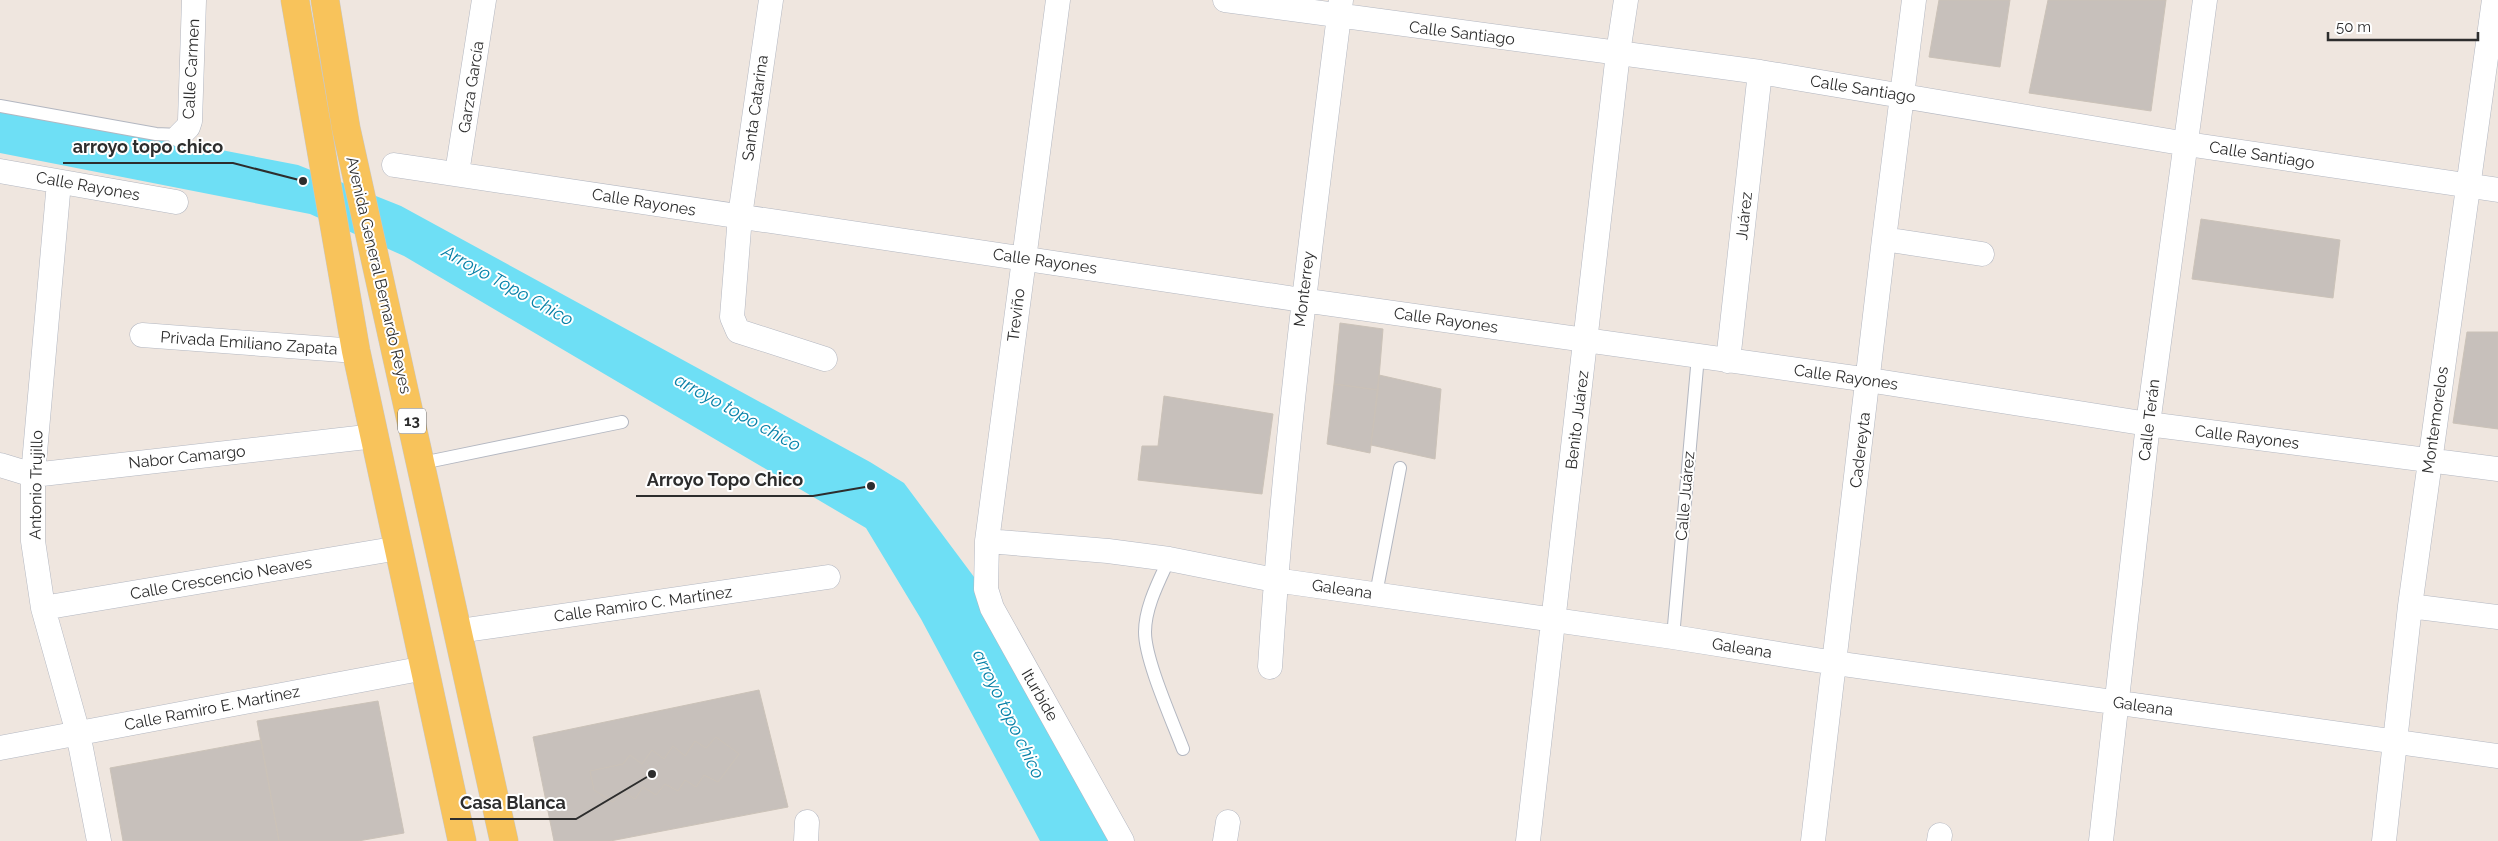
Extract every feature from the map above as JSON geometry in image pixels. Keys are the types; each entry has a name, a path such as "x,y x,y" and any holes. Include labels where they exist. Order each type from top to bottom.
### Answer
{"main road":[{"name":"Avenida General Bernardo Reyes","path":"295,0 356,351 462,841"},
{"name":"Avenida General Bernardo Reyes","path":"325,0 346,128 422,463 504,841"}],"street":[{"name":"Calle Carmen","path":"180,135 188,127 190,121 194,0"},
{"name":"Garza García","path":"457,173 484,0"},
{"name":"Santa Catarina","path":"771,0 740,216 732,317 738,331 826,359"},
{"name":"Treviño","path":"987,541 1058,0"},
{"name":"Calle Santiago","path":"1225,0 1340,8 1618,53 1760,72 2187,144 2498,190"},
{"name":"Benito Juárez","path":"1528,841 1587,339 1618,53 1626,0"},
{"name":"Cadereyta","path":"1813,841 1869,380 1901,95 1914,0"},
{"name":"Calle Terán","path":"2101,841 2148,424 2205,0"},
{"name":"Montemorelos","path":"2384,841 2397,742 2410,606 2429,460 2494,0"},
{"name":"Monterrey","path":"1270,667 1275,580 1302,300 1340,8"},
{"name":"Juárez","path":"1728,360 1760,72"},
{"name":"Calle Rayones","path":"394,165 1302,300 1869,380 2148,424 2498,469"},
{"name":"Calle Rayones","path":"0,171 176,202"},
{"name":"Antonio Trujillo","path":"59,182 33,474 34,542 43,608 78,733 99,841"},
{"path":"1884,239 1982,254"},
{"name":"Privada Emiliano Zapata","path":"142,335 356,351"},
{"name":"Nabor Camargo","path":"0,465 33,474 375,436"},
{"name":"Galeana","path":"987,541 1108,551 1169,559 1275,580 1673,637 1835,663 2498,756"},
{"name":"Iturbide","path":"987,541 986,589 992,608 1122,841"},
{"name":"Calle Crescencio Neaves","path":"43,608 399,548"},
{"name":"Calle Ramiro C. Martínez","path":"459,631 828,577"},
{"path":"2410,606 2498,617"},
{"name":"Calle Ramiro E. Martínez","path":"0,748 425,668"}],"lane":[{"path":"0,106 156,134 180,135"},
{"name":"Calle Juárez","path":"1673,637 1698,356"},
{"path":"422,463 622,422"},
{"path":"1376,594 1400,468"},
{"path":"1169,559 1154,590 1145,632 1150,658 1183,749"}],"water":[{"path":"0,107 298,165 401,206 870,462 904,483 986,593 1124,841 1040,841 921,619 866,528 404,256 310,214 0,153"}],"building":[{"path":"1939,0 2010,0 2000,67 1929,57"},
{"path":"2048,0 2166,0 2151,111 2029,93"},
{"path":"2201,219 2340,240 2333,298 2192,279"},
{"path":"1340,323 1383,329 1378,390 1334,384"},
{"path":"2467,332 2498,332 2498,429 2453,423"},
{"path":"1379,375 1441,389 1435,459 1371,445"},
{"path":"1334,384 1378,390 1370,453 1327,444"},
{"path":"1164,396 1273,414 1262,494 1138,480 1142,446 1158,446"},
{"path":"759,690 788,807 610,841 554,841 533,737"},
{"path":"378,701 404,833 358,841 279,841 257,721"},
{"path":"716,737 739,754 718,782 704,775 696,787 685,780 678,791 665,784 656,795 643,787 635,799 622,791 613,802 594,790 590,771 623,764 630,755 642,764 652,750 664,759 673,746 685,756 695,741 706,748"},
{"path":"261,740 279,841 123,841 110,768"}],"place":[{"name":"arroyo topo chico","path":"303,181"},
{"name":"Arroyo Topo Chico","path":"871,486"},
{"name":"Casa Blanca","path":"652,774"}]}
